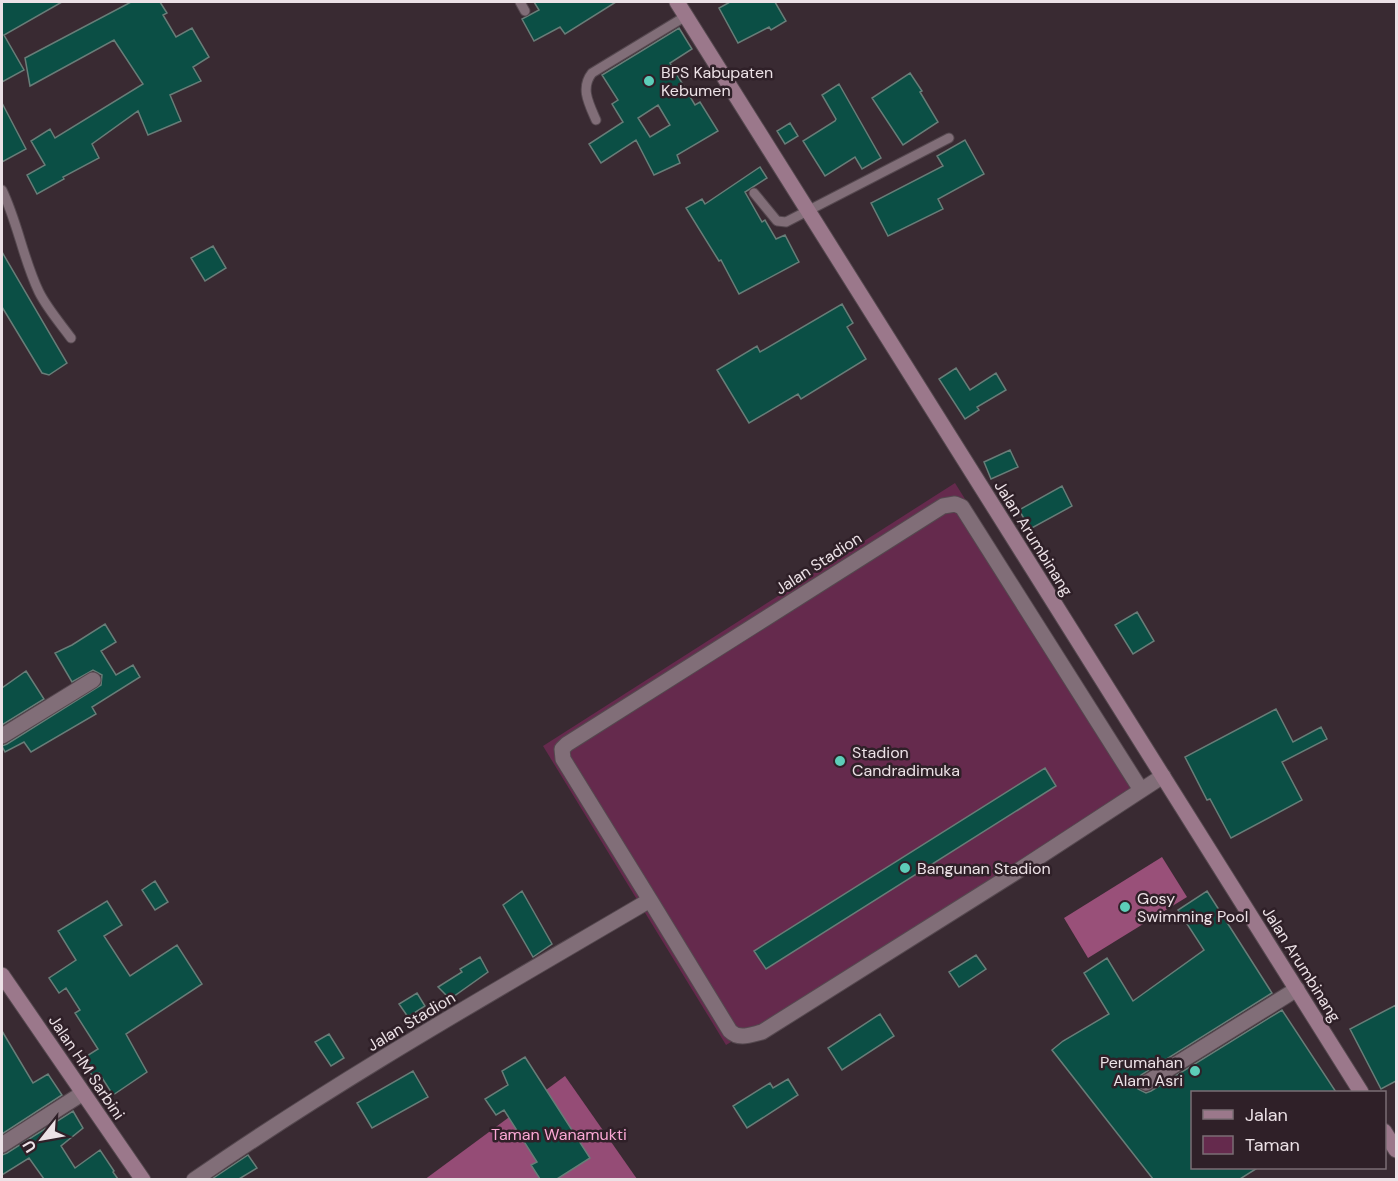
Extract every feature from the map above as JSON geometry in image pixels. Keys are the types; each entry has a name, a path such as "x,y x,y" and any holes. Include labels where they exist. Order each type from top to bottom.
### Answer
{"main road":[{"name":"Jalan Arumbinang","path":"677,2 1360,1091"},
{"name":"Jalan HM Sarbini","path":"2,975 143,1179"},
{"path":"1386,1134 1396,1150"}],"street":[{"name":"Jalan Stadion","path":"1141,790 962,507 956,504 943,506 626,706 562,749 563,759 730,1031 743,1037 762,1032 1163,776"},
{"path":"2,736 93,680"},
{"name":"Jalan Stadion","path":"194,1179 338,1085 650,900"},
{"path":"1146,1083 1297,989"},
{"path":"2,1145 83,1093"}],"lane":[{"path":"520,2 525,11"},
{"path":"596,120 585,88 586,80 592,73 686,16"},
{"path":"754,193 777,222 791,221 807,210 949,138"},
{"path":"2,190 11,208 40,294 71,338"}],"green space":[{"name":"Stadion Candradimuka","path":"955,483 1150,794 726,1045 543,746"},
{"name":"Taman Wanamukti","path":"565,1076 637,1179 424,1180"}],"shaded area":[{"name":"Gosy Swimming Pool","path":"1162,857 1187,897 1088,958 1064,918"}],"building":[{"path":"2,2 62,2 4,35 24,70 2,82"},
{"path":"131,2 160,2 167,13 163,15 176,37 192,28 209,57 193,67 201,81 170,95 181,121 148,135 138,111 92,144 99,158 37,194 27,175 45,165 31,141 50,129 55,138 143,84 114,40 30,86 25,58"},
{"path":"534,2 616,2 565,34 560,27 534,41 522,19 539,10"},
{"path":"730,2 775,2 786,21 771,30 769,27 738,43 719,8"},
{"path":"679,28 692,49 670,63 695,105 700,102 718,131 677,155 680,163 654,175 636,140 601,163 589,144 623,122 612,104 618,100 602,75","holes":["658,105 670,125 650,137 638,118"]},
{"path":"910,73 938,122 903,145 872,98"},
{"path":"839,84 881,158 862,169 855,157 825,176 803,141 835,121 822,95"},
{"path":"2,103 26,149 2,162"},
{"path":"790,123 798,136 785,144 777,131"},
{"path":"965,140 984,174 938,199 943,209 888,236 871,203 943,166 937,156"},
{"path":"760,167 767,178 745,192 762,222 765,220 776,239 785,235 799,262 739,294 721,260 719,261 686,208 702,199 705,204"},
{"path":"213,246 226,268 205,281 191,258"},
{"path":"2,252 67,363 49,375 42,373 2,307"},
{"path":"842,304 853,323 847,327 866,359 801,399 798,394 749,423 717,370 757,346 760,352"},
{"path":"956,368 970,390 996,373 1006,390 977,407 979,410 965,419 939,379"},
{"path":"1010,450 1018,467 991,479 984,462"},
{"path":"1062,486 1072,506 1030,529 1019,510"},
{"path":"1137,612 1154,641 1133,654 1115,625"},
{"path":"105,624 116,642 101,651 116,675 133,665 140,677 92,707 96,714 31,752 24,742 5,752 2,746 101,685 102,675 93,670 72,682 55,653"},
{"path":"26,671 44,699 2,725 2,688"},
{"path":"1276,709 1293,742 1321,727 1327,739 1282,762 1302,800 1231,838 1210,799 1207,800 1185,757"},
{"name":"Bangunan Stadion","path":"1045,768 1056,786 766,969 754,951"},
{"path":"155,881 168,902 155,910 142,890"},
{"path":"522,891 552,944 533,957 503,905"},
{"name":"Perumahan Alam Asri","path":"1207,891 1272,993 1141,1075 1136,1083 1138,1089 1146,1093 1151,1091 1282,1010 1335,1091 1191,1091 1191,1169 1256,1169 1240,1179 1153,1179 1052,1050 1109,1014 1084,973 1107,958 1133,1001 1204,950 1178,910"},
{"path":"107,901 122,925 104,936 130,976 177,945 202,984 126,1034 147,1072 113,1095 99,1073 93,1077 82,1059 98,1049 75,1013 80,1010 66,988 59,993 49,978 76,960 58,931"},
{"path":"976,955 986,969 959,987 949,972"},
{"path":"480,957 488,972 450,999 438,987 462,972 460,969"},
{"path":"417,993 425,1006 408,1017 399,1004"},
{"path":"1396,1005 1396,1081 1381,1089 1350,1029"},
{"path":"880,1014 894,1036 842,1070 828,1048"},
{"path":"2,1031 33,1083 48,1074 62,1095 2,1134"},
{"path":"329,1034 344,1058 331,1066 315,1042"},
{"path":"525,1057 590,1158 557,1179 540,1179 531,1165 537,1162 504,1110 496,1115 485,1099 508,1085 502,1071"},
{"path":"413,1071 428,1097 372,1128 357,1103"},
{"path":"788,1079 798,1095 747,1128 733,1106 770,1083 773,1088"},
{"path":"73,1111 83,1128 61,1146 75,1168 100,1150 118,1179 44,1179 29,1158 2,1175 2,1155"},
{"path":"248,1155 257,1168 239,1179 212,1179"}],"place":[{"name":"BPS Kabupaten Kebumen","path":"649,81"},
{"name":"Stadion Candradimuka","path":"840,761"},
{"name":"Bangunan Stadion","path":"905,868"},
{"name":"Gosy Swimming Pool","path":"1125,907"},
{"name":"Perumahan Alam Asri","path":"1195,1071"}]}
